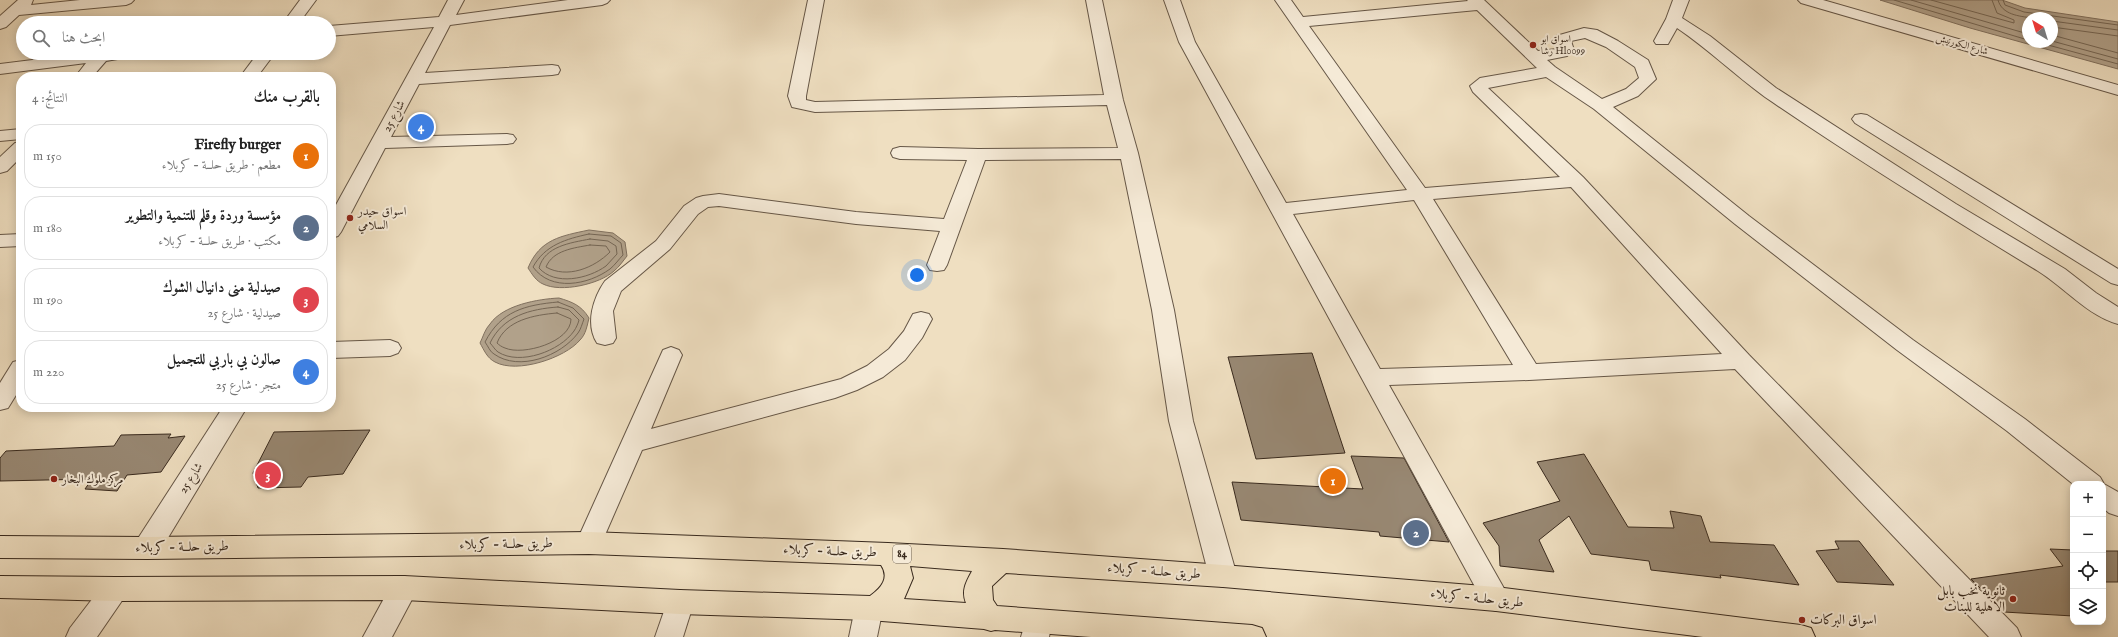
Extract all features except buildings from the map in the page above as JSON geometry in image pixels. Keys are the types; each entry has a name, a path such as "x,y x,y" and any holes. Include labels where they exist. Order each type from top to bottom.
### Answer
{"main road":[{"name":"طريق حلــة - كربلاء","path":"0,547 146,548 589,543 888,554 1003,560 1223,576 1496,599 1801,637"},
{"path":"872,609 891,596 896,590 899,582 896,563 888,554"},
{"path":"991,618 981,608 978,588 984,574 1003,560"},
{"path":"0,587 116,589 404,588 680,602 872,609 991,618 1036,630 1252,637"}],"street":[{"path":"0,24 27,0"},
{"path":"15,11 126,0"},
{"path":"296,16 308,0"},
{"name":"شارع 25","path":"336,223 456,0"},
{"path":"336,30 445,21 602,0"},
{"path":"816,0 797,96 798,103 803,105 815,107 1114,100"},
{"path":"1094,0 1114,100 1129,153 1163,310 1181,421 1223,576"},
{"path":"1172,0 1187,42 1374,376 1496,599"},
{"path":"1283,0 1420,194 1529,372"},
{"path":"1662,41 1674,19 1681,0"},
{"name":"شارع الكورنيش","path":"1806,0 2118,90"},
{"path":"1298,22 1477,2 1541,64 1600,105 1742,220 1905,345 2016,425 2087,481"},
{"path":"1674,19 1704,39 1770,92 1901,177 2058,274 2088,298 2118,317"},
{"path":"1600,105 1627,96 1639,89 1648,79 1642,64 1612,44 1591,33 1584,33 1562,39 1566,50 1561,53 1541,64 1486,82 1479,86 1482,92 1576,181 1741,361 2007,637"},
{"path":"0,69 70,60"},
{"path":"87,72 98,60"},
{"path":"252,72 261,60"},
{"path":"414,79 552,70"},
{"path":"1861,119 2118,278"},
{"path":"0,136 16,134"},
{"path":"379,143 507,139"},
{"path":"0,167 16,152"},
{"path":"900,153 978,155 1129,153"},
{"path":"937,265 950,226 978,155"},
{"path":"1901,177 1938,166"},
{"path":"1280,210 1420,194 1576,181"},
{"path":"605,338 602,311 607,294 622,278 663,245 691,210 703,202 719,200 856,218 950,226"},
{"path":"0,241 16,240"},
{"path":"2020,251 2063,243"},
{"path":"633,443 835,390 857,382 881,368 906,347 915,333 921,319"},
{"path":"336,350 390,348"},
{"path":"589,543 671,355"},
{"path":"1374,376 1529,372 1741,361"},
{"path":"0,402 16,376"},
{"name":"شارع 25","path":"146,548 232,412"},
{"path":"2106,496 2118,506"},
{"path":"377,637 404,588"},
{"path":"80,637 116,589"},
{"path":"669,637 680,602"},
{"path":"863,637 872,609"}],"water":[{"path":"1880,0 2002,0 2025,8 2052,12 2022,12 2022,42"},
{"path":"2058,13 2118,22 2118,69 2042,48 2058,48"},
{"path":"589,230 613,233 625,242 627,256 616,269 608,276 600,280 580,286 560,288 551,287 536,279 528,268 533,258 545,245 552,240 569,234"},
{"path":"559,298 576,305 583,310 589,318 584,335 573,347 552,358 540,362 515,366 495,362 484,351 480,343 487,328 496,317 503,312 522,304"}],"place":[{"name":"اسواق ابو رشا Hl0099","path":"1533,45"},
{"name":"صالون بي باربي للتجميل","path":"421,127"},
{"name":"اسواق حيدر السلامي","path":"350,218"},
{"name":"صيدلية منى دانيال الشوك","path":"268,475"},
{"name":"مركز ملوك البخار","path":"54,479"},
{"name":"Firefly burger","path":"1333,481"},
{"name":"مؤسسة وردة وقلم للتنمية والتطوير","path":"1416,533"},
{"name":"ثانوية نخب بابل الاهلية للبنات","path":"2013,599"},
{"name":"اسواق البركات","path":"1802,620"}]}
